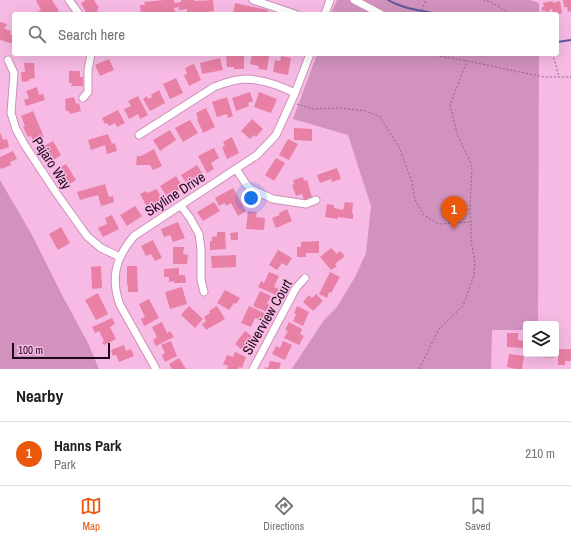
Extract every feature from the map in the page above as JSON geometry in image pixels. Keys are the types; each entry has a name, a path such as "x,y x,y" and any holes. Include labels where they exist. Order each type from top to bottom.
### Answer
{"street":[{"path":"69,0 78,12"},
{"path":"253,0 289,12"},
{"path":"326,12 330,0"},
{"path":"354,0 377,12"},
{"path":"83,98 88,92 88,70 91,56"},
{"name":"Skyline Drive","path":"156,369 120,305 116,294 115,277 120,257 126,245 134,236 257,155 276,135 295,93 309,56"},
{"name":"Pajaro Way","path":"8,60 14,73 12,114 16,129 24,144 87,236 101,248 120,257"},
{"path":"139,135 214,87 223,84 247,79 265,82 295,93"},
{"path":"236,169 251,189 273,199 306,204 316,200"},
{"path":"181,206 199,234 201,280 204,292"},
{"name":"Silverview Court","path":"253,369 296,288 305,278"}],"path":[{"path":"421,12 426,0"},
{"path":"483,0 491,2 508,12"},
{"path":"439,56 544,78 571,77"},
{"path":"553,56 559,77"},
{"path":"419,369 439,328 463,306 474,275 475,261 471,241 470,209 472,166 457,133 450,105 467,61"},
{"path":"291,102 313,109 339,108 366,111 380,117 399,147 412,182 415,200 424,215 439,224 471,222"}],"shaded area":[{"path":"337,0 530,0 539,3 539,12 332,12"},
{"path":"316,56 539,56 538,321 523,321 523,330 492,330 491,369 292,369 324,320 337,307 355,277 366,253 371,206 348,135 293,119"},
{"path":"0,180 32,235 88,343 99,369 0,369"}],"building":[{"path":"52,0 59,11 39,12 41,10 36,1"},
{"path":"86,0 94,0 99,8 97,10 98,12 86,12 81,3"},
{"path":"174,0 174,3 181,2 181,0 213,0 214,11 187,12 187,9 179,10 179,7 174,8 175,12 141,12 140,5 145,5 144,2"},
{"path":"563,0 571,0 571,11 568,12 567,7 564,7"},
{"path":"560,1 562,13 559,14 559,12 553,12 552,9 549,10 550,12 546,12 545,10 542,11 542,7 544,7 543,3"},
{"path":"235,3 268,10 268,12 233,12"},
{"path":"0,22 7,25 4,28 11,31 10,35 12,35 12,43 0,40"},
{"path":"226,56 244,56 244,69 227,67"},
{"path":"252,56 269,56 267,70 258,69 259,66 250,64"},
{"path":"281,56 291,58 288,75 273,72 275,60 280,61"},
{"path":"220,58 223,70 202,74 200,63"},
{"path":"109,59 114,70 100,76 95,65"},
{"path":"24,63 34,63 35,78 22,82 21,72 25,72"},
{"path":"194,64 201,80 189,86 184,75 187,74 185,68"},
{"path":"69,71 80,71 80,77 83,77 83,86 71,86 72,83 69,83"},
{"path":"176,78 183,93 170,99 163,84"},
{"path":"37,87 39,95 43,94 45,100 26,106 24,100 29,98 26,91"},
{"path":"159,90 165,103 150,111 143,99 147,96 148,99 152,97 151,95"},
{"path":"250,92 253,101 248,103 249,106 236,111 232,98"},
{"path":"259,92 277,99 271,113 254,107"},
{"path":"138,96 148,115 140,119 138,114 129,119 124,109 131,106 128,101"},
{"path":"74,97 76,104 79,103 81,111 70,114 69,111 66,111 65,99"},
{"path":"227,97 233,116 228,118 227,114 217,117 212,102"},
{"path":"206,108 215,127 203,133 196,113"},
{"path":"118,110 125,123 117,127 115,123 109,126 107,123 105,124 102,118"},
{"path":"33,111 44,137 33,141 31,136 28,137 23,127 25,126 21,116"},
{"path":"252,119 263,129 256,137 254,135 250,139 241,131"},
{"path":"190,120 198,133 183,142 175,128"},
{"path":"294,128 312,129 312,141 294,140"},
{"path":"170,130 176,140 160,151 153,140"},
{"path":"0,132 3,140 7,139 9,147 0,150"},
{"path":"108,134 112,144 115,143 117,151 107,154 105,145 91,150 88,140"},
{"path":"232,137 239,153 227,159 222,147 225,146 223,142"},
{"path":"288,139 298,144 289,160 279,155"},
{"path":"53,141 61,155 49,163 45,156 48,154 44,146"},
{"path":"214,148 219,158 211,163 214,169 207,173 198,156"},
{"path":"154,149 162,166 153,170 150,165 136,165 137,156 141,156"},
{"path":"13,151 17,159 10,162 11,165 1,169 0,157"},
{"path":"276,158 285,163 274,181 265,175"},
{"path":"66,164 76,180 64,187 54,171"},
{"path":"197,165 204,176 195,182 193,180 187,184 181,175"},
{"path":"337,168 341,179 332,182 331,179 320,183 317,175"},
{"path":"176,176 183,187 166,195 160,186"},
{"path":"303,177 304,181 307,180 312,197 304,200 302,194 296,196 292,185 294,184 293,180"},
{"path":"105,184 109,197 113,196 114,202 101,206 98,195 80,200 77,192"},
{"path":"233,188 246,211 238,216 231,203 226,206 225,203 219,206 215,198"},
{"path":"157,189 164,203 156,207 155,205 148,209 140,194"},
{"path":"214,202 220,211 203,221 197,212"},
{"path":"345,202 353,203 353,219 325,217 327,204 334,205 334,208 343,210"},
{"path":"135,206 142,216 127,226 120,215"},
{"path":"287,209 292,221 276,228 272,218 280,215 279,213"},
{"path":"248,211 257,212 256,217 265,218 264,230 246,229"},
{"path":"112,215 119,229 103,237 98,228 107,224 105,218"},
{"path":"178,222 185,238 173,242 170,235 164,237 161,229"},
{"path":"61,227 70,243 58,250 49,234"},
{"path":"217,232 225,232 226,249 210,250 210,241 212,241 212,237 217,236"},
{"path":"238,232 238,240 231,240 230,233"},
{"path":"153,240 162,258 155,261 151,254 146,256 141,246"},
{"path":"319,241 319,253 306,253 306,257 297,257 297,247 301,247 301,242"},
{"path":"173,247 184,247 183,254 188,255 187,264 173,264"},
{"path":"331,248 337,254 340,251 345,256 335,264 337,266 331,270 320,257"},
{"path":"278,250 292,258 287,266 282,263 277,270 269,265"},
{"path":"236,255 236,267 212,268 211,256"},
{"path":"101,266 102,288 92,289 91,267"},
{"path":"127,266 137,266 138,292 128,292"},
{"path":"179,268 179,275 185,275 186,283 174,283 174,281 169,282 169,277 164,277 164,269"},
{"path":"269,272 279,276 274,287 279,289 276,295 258,287 261,281 264,283"},
{"path":"330,272 340,277 331,293 329,292 327,298 319,294"},
{"path":"182,287 187,304 170,309 165,292"},
{"path":"225,290 240,298 229,310 217,303"},
{"path":"260,291 271,296 267,304 273,306 270,313 253,306"},
{"path":"98,293 108,314 96,320 85,300"},
{"path":"316,294 323,301 313,311 303,302 309,295 312,298"},
{"path":"149,299 159,318 144,326 141,319 145,317 139,304"},
{"path":"189,306 203,319 195,328 181,315"},
{"path":"217,306 225,319 206,330 202,324 206,321 204,317 210,313 209,311"},
{"path":"249,306 268,315 265,322 255,318 251,327 241,323"},
{"path":"297,306 309,312 303,326 293,321"},
{"path":"112,318 115,324 110,327 116,339 104,345 102,342 104,341 99,331 95,333 92,327"},
{"path":"162,322 167,333 170,331 174,337 156,346 153,340 157,337 152,327"},
{"path":"289,322 302,329 300,334 304,336 299,345 284,338 288,331 285,330"},
{"path":"245,331 253,337 248,342 251,345 245,352 235,344"},
{"path":"507,333 518,333 518,340 523,341 523,348 507,347"},
{"path":"171,341 177,356 165,362 162,355 165,353 161,345"},
{"path":"283,341 292,345 285,360 272,354 276,346 280,348"},
{"path":"124,345 126,351 131,349 134,356 119,362 116,355 113,356 111,350"},
{"path":"559,349 571,349 571,361 565,361 565,365 558,365"},
{"path":"235,352 246,357 242,368 227,369 228,366 223,364 227,355 233,357"},
{"path":"509,354 524,357 522,369 507,367"},
{"path":"179,358 186,369 172,369 169,364"},
{"path":"270,361 281,363 279,369 265,369 265,367 268,368"}],"waterway":[{"path":"388,0 406,7 428,12"},
{"path":"559,42 571,40"}],"place":[{"name":"Hanns Park","path":"454,229"}]}
